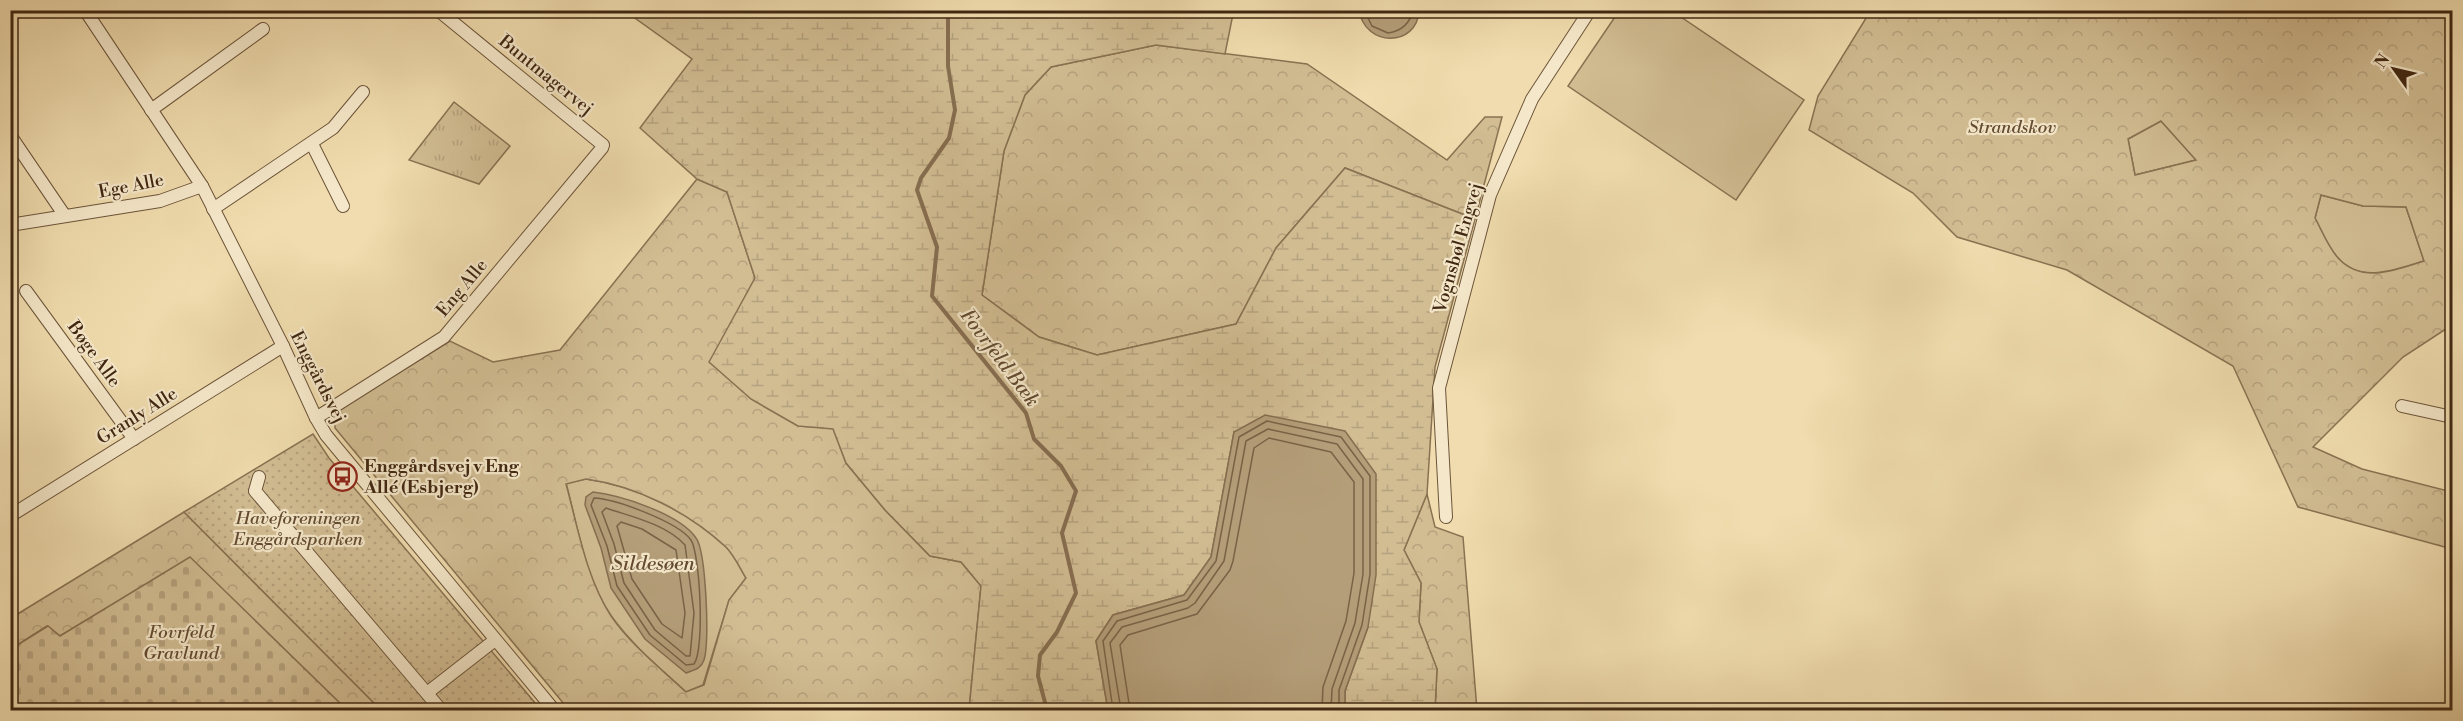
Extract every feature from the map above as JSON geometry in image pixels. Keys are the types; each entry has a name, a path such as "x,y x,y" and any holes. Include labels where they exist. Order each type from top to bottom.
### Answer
{"street":[{"name":"Enggårdsvej","path":"85,10 202,186 326,435 554,711"},
{"name":"Buntmagervej","path":"438,10 603,145"},
{"name":"Vognsbøl Engvej","path":"1446,517 1439,388 1490,195 1532,99 1590,10"},
{"path":"152,110 263,29"},
{"path":"213,209 333,128 363,92"},
{"path":"10,135 65,216"},
{"path":"312,144 343,206"},
{"name":"Eng Alle","path":"316,418 444,337 603,145"},
{"name":"Ege Alle","path":"10,225 160,201 202,186"},
{"name":"Bøge Alle","path":"26,291 134,439"},
{"name":"Granly Alle","path":"10,516 283,346"},
{"path":"2402,406 2452,417"},
{"path":"259,477 255,491 441,711"},
{"path":"427,693 495,639"}],"green space":[{"path":"1228,10 1233,14 1225,54 1156,45 1051,67 1025,95 1004,151 982,295 1039,337 1097,355 1236,324 1276,248 1345,168 1475,219 1435,367 1427,494 1404,550 1421,583 1419,622 1437,669 1435,710 1345,710 1345,691 1368,627 1234,432 1211,557 1184,595 1113,615 1096,641 1108,710 969,710 981,586 961,562 930,556 885,510 846,463 833,429 798,426 751,399 709,362 755,278 727,192 697,179 640,128 692,59 625,11"},
{"name":"Strandskov","path":"1871,10 2452,11 2452,325 2403,357 2313,447 2362,469 2452,492 2452,549 2298,507 2233,366 2067,270 1957,237 1913,193 1809,130 1818,96","holes":["2161,121 2196,160 2135,175 2128,139","2321,195 2363,206 2406,207 2424,261 2380,273 2358,271 2348,267 2332,250 2315,218"]},
{"path":"1619,11 1672,11 1804,100 1736,200 1568,86"},
{"path":"1156,45 1307,64 1447,160 1485,117 1502,117 1475,219 1345,168 1276,248 1236,324 1097,355 1039,337 982,295 1004,151 1025,95 1051,67"},
{"path":"454,102 510,146 479,184 409,160"},
{"path":"2161,121 2196,160 2135,175 2128,139"},
{"path":"697,179 727,192 755,278 710,362 751,399 798,426 833,428 846,463 885,510 930,556 961,562 981,586 969,710 569,710 335,428 335,412 450,341 493,362 560,350","holes":["586,479 605,482 661,502 695,523 726,547 746,578 729,600 704,685 686,692 628,637 602,601 589,569 566,484"]},
{"path":"2321,195 2363,206 2406,207 2424,261 2369,273 2348,267 2332,250 2315,218"},
{"name":"Haveforeningen Enggårdsparken","path":"313,434 329,458 541,710 381,710 184,512"},
{"name":"Sildesøen","path":"586,479 605,482 643,494 678,512 726,547 746,578 729,600 703,685 686,692 629,638 603,602 583,552 566,483"},
{"path":"1427,494 1435,527 1463,537 1477,710 1435,710 1437,669 1419,622 1421,583 1404,550"},
{"path":"184,512 381,710 347,710 190,558 60,636 47,626 11,649 11,618"},
{"name":"Fovrfeld Gravlund","path":"190,557 347,710 11,710 11,649 48,626 60,636"}],"water":[{"path":"1359,10 1419,11 1416,23 1410,31 1401,37 1390,38 1380,37 1371,31 1363,22"},
{"path":"1265,415 1345,431 1376,474 1376,575 1368,627 1345,691 1345,710 1108,710 1096,641 1113,615 1184,595 1211,557 1234,432"},
{"name":"Sildesøen","path":"593,492 649,507 677,521 696,538 705,578 707,618 706,651 704,660 697,669 686,673 645,639 611,588 601,548 585,505 586,497"}],"waterway":[{"name":"Fovrfeld Bæk","path":"948,10 948,66 955,110 949,138 921,178 917,190 937,247 932,296 1026,413 1034,439 1061,466 1076,491 1062,533 1076,593 1057,632 1040,655 1038,676 1047,710"}],"place":[{"name":"Enggårdsvej v Eng Allé (Esbjerg)","path":"343,476"}]}
